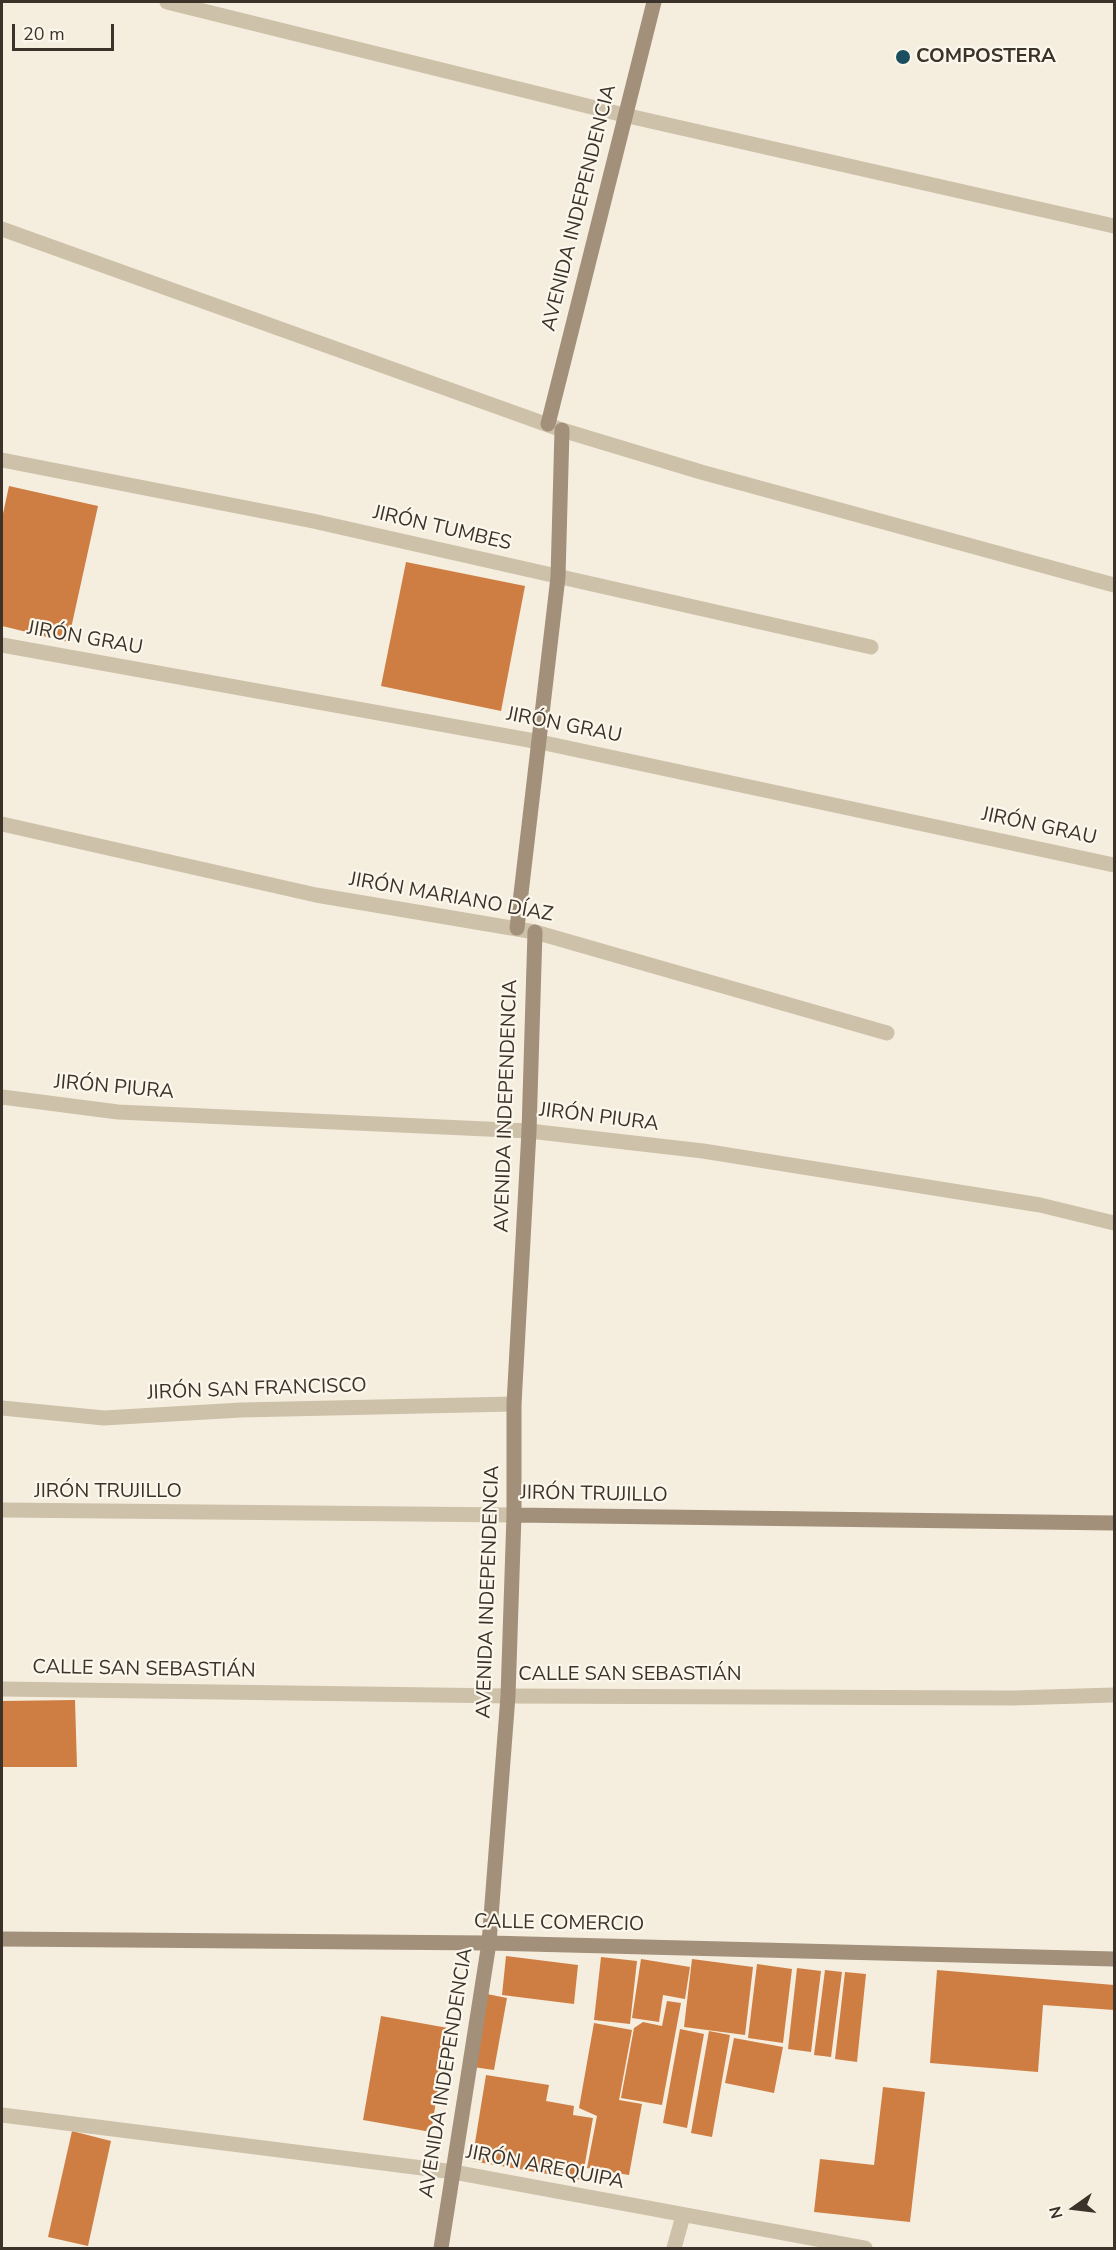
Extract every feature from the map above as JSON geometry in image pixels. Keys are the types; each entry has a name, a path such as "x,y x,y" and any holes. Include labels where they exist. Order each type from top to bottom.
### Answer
{"street":[{"path":"167,2 624,115 1114,226"},
{"name":"AVENIDA INDEPENDENCIA","path":"517,928 558,577 555,427 624,115 654,2"},
{"path":"2,229 555,427 701,472 1114,585"},
{"name":"JIRÓN TUMBES","path":"2,460 313,521 871,647"},
{"name":"JIRÓN GRAU","path":"2,645 540,742 1114,865"},
{"name":"JIRÓN MARIANO DÍAZ","path":"2,824 316,895 535,932 887,1033"},
{"name":"AVENIDA INDEPENDENCIA","path":"441,2248 489,1943 508,1696 514,1515 514,1404 529,1131 535,932"},
{"name":"JIRÓN PIURA","path":"2,1097 118,1112 529,1131 703,1151 1040,1205 1114,1223"},
{"name":"JIRÓN SAN FRANCISCO","path":"2,1408 104,1418 241,1410 514,1404"},
{"name":"JIRÓN TRUJILLO","path":"2,1510 1114,1523"},
{"name":"CALLE SAN SEBASTIÁN","path":"2,1689 508,1696 1013,1698 1114,1695"},
{"name":"CALLE COMERCIO","path":"2,1939 489,1943 1114,1959"},
{"name":"JIRÓN AREQUIPA","path":"2,2115 454,2172 865,2248"},
{"path":"674,2248 683,2216"}],"building":[{"path":"9,486 98,506 68,642 2,626 2,518"},
{"path":"406,562 525,586 501,711 381,686"},
{"path":"75,1700 77,1767 2,1767 2,1701"},
{"path":"506,1956 578,1965 574,2004 502,1995"},
{"path":"601,1957 637,1961 630,2024 594,2020"},
{"path":"641,1959 690,1967 685,1999 663,1995 659,2022 632,2018"},
{"path":"692,1959 753,1967 745,2035 684,2027"},
{"path":"757,1964 792,1969 783,2043 748,2038"},
{"path":"797,1968 821,1971 811,2052 788,2049"},
{"path":"825,1970 842,1972 831,2057 814,2055"},
{"path":"937,1970 1114,1985 1114,2010 1043,2005 1038,2072 930,2063"},
{"path":"845,1972 866,1974 857,2062 835,2059"},
{"path":"487,1994 507,1998 494,2070 473,2067"},
{"path":"667,2001 681,2003 662,2105 621,2098 634,2028 643,2022 662,2026"},
{"path":"381,2016 448,2028 431,2132 363,2120"},
{"path":"594,2023 632,2030 619,2100 642,2104 629,2175 587,2168 597,2116 579,2108"},
{"path":"680,2029 704,2034 687,2128 663,2123"},
{"path":"709,2031 730,2035 712,2137 691,2133"},
{"path":"734,2038 783,2047 774,2093 725,2083"},
{"path":"486,2075 549,2085 546,2101 574,2106 573,2115 593,2118 582,2180 472,2161"},
{"path":"883,2087 925,2092 910,2222 814,2212 820,2159 874,2165"},
{"path":"72,2131 111,2141 88,2246 48,2237"}],"place":[{"name":"COMPOSTERA","path":"903,57"}]}
